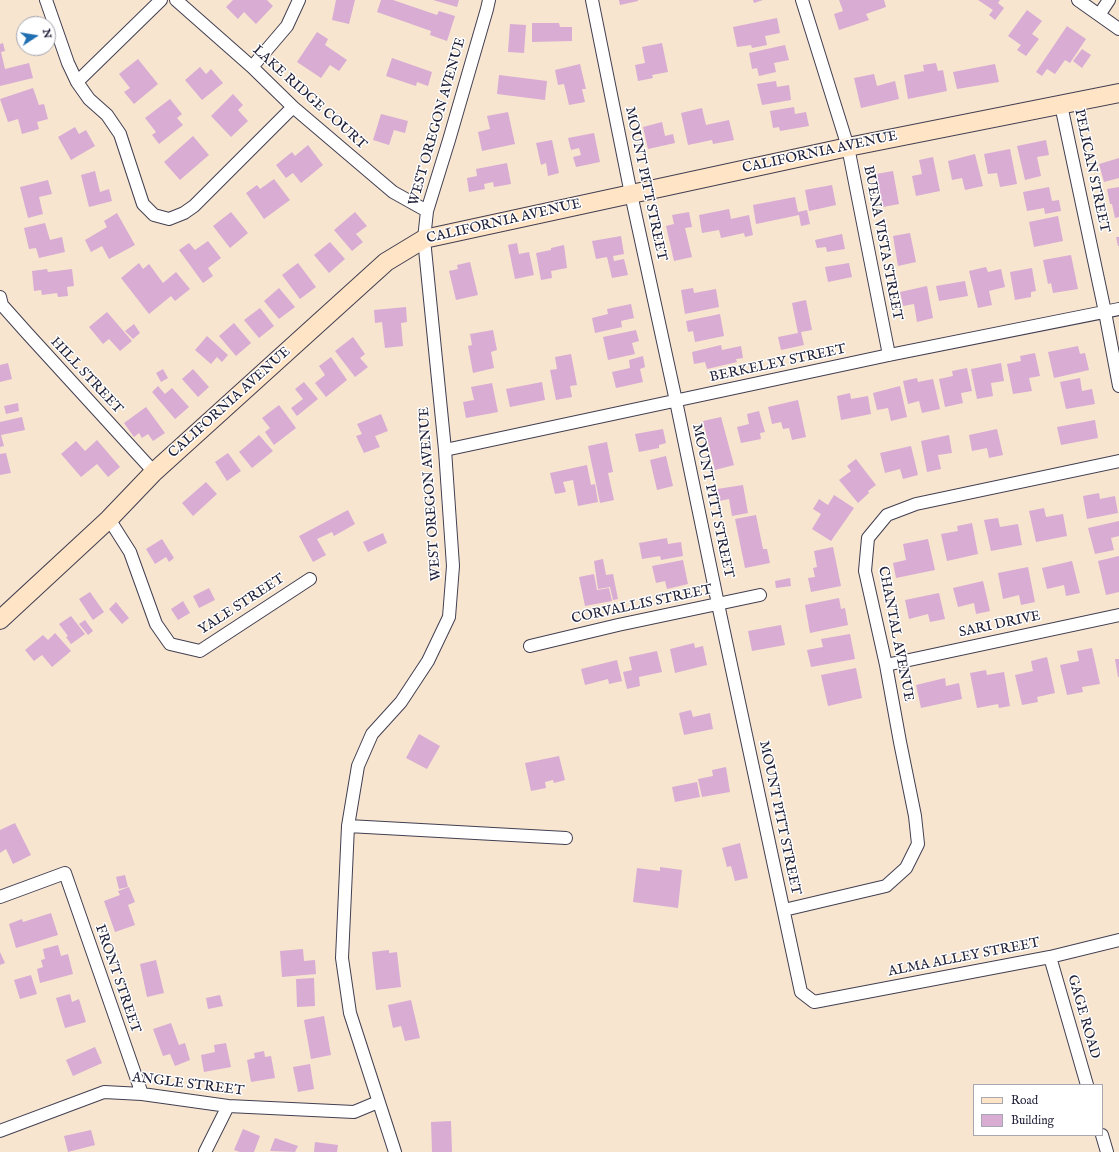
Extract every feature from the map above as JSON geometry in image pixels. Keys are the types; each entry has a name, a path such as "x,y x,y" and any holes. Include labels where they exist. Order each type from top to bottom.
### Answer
{"street":[{"path":"46,0 68,63 77,82 89,99 107,115 120,134 143,204 154,215 169,219 184,213 194,206 293,107"},
{"path":"77,82 161,0"},
{"name":"LAKE RIDGE COURT","path":"176,0 252,67 293,107 393,192 427,210"},
{"path":"252,67 287,26 299,0"},
{"name":"WEST OREGON AVENUE","path":"395,1152 350,1013 342,958 348,826 358,766 372,734 401,702 428,661 449,617 453,566 445,450 424,239 427,210 451,133 489,0"},
{"name":"MOUNT PITT STREET","path":"592,0 631,194 801,992 814,1002"},
{"name":"BUENA VISTA STREET","path":"802,0 848,147 889,355"},
{"path":"1078,0 1119,29"},
{"path":"1099,15 1109,0"},
{"name":"CALIFORNIA AVENUE","path":"0,620 109,519 154,472 386,262 424,239 848,147 1119,93"},
{"name":"PELICAN STREET","path":"1061,105 1105,312 1119,386"},
{"name":"HILL STREET","path":"0,297 2,304 27,333 154,472"},
{"name":"BERKELEY STREET","path":"445,450 889,355 1119,309"},
{"name":"CHANTAL AVENUE","path":"784,910 886,886 906,868 918,844 915,816 886,665 865,571 868,538 887,515 916,504 1119,461"},
{"name":"YALE STREET","path":"109,519 130,552 156,624 170,644 200,651 310,579"},
{"name":"CORVALLIS STREET","path":"530,646 618,625 760,595"},
{"name":"SARI DRIVE","path":"886,665 1119,615"},
{"path":"348,826 566,838"},
{"name":"FRONT STREET","path":"0,897 65,873 142,1094"},
{"name":"ALMA ALLEY STREET","path":"814,1002 1050,957 1119,940"},
{"name":"GAGE ROAD","path":"1050,957 1087,1084"},
{"name":"ANGLE STREET","path":"0,1131 104,1092 142,1094 228,1106 354,1112 378,1102"},
{"path":"205,1152 228,1106"},
{"path":"1102,1136 1107,1152"}],"building":[{"path":"233,0 267,0 273,6 256,24 244,12 238,19 226,7"},
{"path":"336,0 355,0 349,24 332,20"},
{"path":"381,0 393,0 437,15 439,11 455,16 447,41 430,35 431,31 377,12"},
{"path":"433,0 459,0 457,7"},
{"path":"619,0 638,0 638,1 620,5"},
{"path":"753,0 763,0 754,3"},
{"path":"839,0 884,0 886,7 866,14 869,20 839,30 834,14 843,11"},
{"path":"978,0 1000,0 998,3 1004,8 995,20 989,15 993,10"},
{"path":"1027,10 1042,21 1032,34 1039,39 1026,56 1017,50 1021,45 1008,36"},
{"path":"777,18 780,33 765,36 767,45 752,48 751,45 737,47 733,27"},
{"path":"532,23 559,23 560,27 572,27 572,41 532,42"},
{"path":"510,24 526,25 524,53 508,52"},
{"path":"1067,26 1086,39 1070,63 1065,60 1055,74 1047,69 1042,76 1036,72"},
{"path":"317,32 328,39 325,45 347,60 339,71 330,65 321,78 297,62"},
{"path":"3,43 5,51 1,52 5,69 29,63 33,78 0,86 0,44"},
{"path":"662,43 668,72 652,75 653,78 638,81 635,65 645,63 642,47"},
{"path":"785,45 789,60 774,63 776,72 759,76 757,68 752,69 749,53"},
{"path":"1082,49 1091,55 1082,68 1073,61"},
{"path":"392,58 432,72 428,86 417,82 416,86 386,76"},
{"path":"138,59 158,84 134,104 124,92 130,88 119,74"},
{"path":"936,63 938,71 943,70 947,91 908,99 904,75 924,71 923,65"},
{"path":"580,64 586,89 582,89 585,102 569,105 564,84 558,85 555,70"},
{"path":"995,64 999,82 957,89 953,72"},
{"path":"200,67 206,74 211,69 223,83 202,100 185,80"},
{"path":"874,74 877,86 895,81 899,99 861,108 854,78"},
{"path":"499,75 547,81 545,100 497,94"},
{"path":"776,81 777,87 789,85 791,100 762,105 757,84"},
{"path":"33,88 39,105 44,104 48,119 37,122 39,129 22,134 18,119 8,122 0,99"},
{"path":"233,94 243,105 238,110 248,121 231,137 211,116"},
{"path":"170,99 182,114 177,118 183,125 159,144 152,135 156,132 145,118"},
{"path":"794,107 795,114 806,112 809,126 780,131 779,127 773,128 770,111"},
{"path":"702,108 706,125 729,120 734,140 713,144 712,140 688,145 681,113"},
{"path":"508,112 515,144 482,151 478,132 490,129 487,116"},
{"path":"381,114 408,121 405,133 394,130 389,145 373,140"},
{"path":"662,122 665,136 673,134 675,143 648,149 643,127"},
{"path":"75,127 79,134 86,130 95,146 71,160 58,137"},
{"path":"594,133 600,162 576,167 573,157 581,155 579,148 571,150 568,138"},
{"path":"193,136 209,155 180,180 164,162"},
{"path":"552,140 559,173 548,176 546,163 541,165 536,143"},
{"path":"1046,140 1049,155 1037,157 1041,176 1025,180 1017,146"},
{"path":"308,145 323,165 301,183 293,173 286,178 276,165 292,152 295,156"},
{"path":"1010,149 1017,184 1000,187 997,173 988,174 984,154"},
{"path":"975,154 983,186 965,190 962,178 952,180 948,161"},
{"path":"933,157 940,191 916,196 912,176 922,174 919,160"},
{"path":"1119,158 1119,178 1104,182 1099,164"},
{"path":"507,163 511,184 494,187 493,182 484,184 485,189 469,192 467,178 477,176 476,169"},
{"path":"95,171 100,192 109,189 112,201 89,207 81,175"},
{"path":"893,171 899,204 883,207 876,174"},
{"path":"274,179 290,200 264,219 246,193 257,185 260,189"},
{"path":"48,180 52,194 39,197 43,214 28,218 20,187"},
{"path":"832,185 836,205 809,211 805,190"},
{"path":"1049,187 1052,201 1059,200 1061,211 1045,214 1044,208 1027,211 1023,192"},
{"path":"1119,187 1119,217 1115,218 1107,189"},
{"path":"795,197 798,212 807,210 810,224 801,226 799,215 756,224 753,205"},
{"path":"729,209 731,219 749,215 753,235 745,237 744,233 721,238 719,230 702,233 699,215"},
{"path":"231,212 248,233 230,248 213,226"},
{"path":"355,212 367,226 356,234 363,242 352,251 334,230"},
{"path":"689,212 692,227 685,228 692,257 674,261 666,226 674,224 672,215"},
{"path":"117,213 135,245 109,259 102,246 91,252 85,240 107,227 104,221"},
{"path":"1058,216 1063,241 1034,247 1029,222"},
{"path":"45,223 50,240 62,237 65,252 39,258 36,248 29,249 24,228"},
{"path":"910,233 916,262 898,266 893,236"},
{"path":"842,234 845,249 827,252 826,247 817,248 815,240"},
{"path":"621,236 624,254 613,256 614,261 624,259 628,275 612,278 607,257 596,259 592,241"},
{"path":"1116,237 1119,237 1119,246 1118,246"},
{"path":"208,241 221,258 208,268 213,276 203,283 179,250 189,243 195,250"},
{"path":"330,242 345,259 329,273 314,255"},
{"path":"517,243 519,254 529,252 534,275 515,279 508,245"},
{"path":"564,245 567,268 551,271 552,278 541,280 536,253 551,250 551,248"},
{"path":"1071,255 1078,289 1053,293 1051,283 1048,284 1043,260"},
{"path":"470,262 478,295 456,300 449,271 458,269 457,265"},
{"path":"139,263 143,269 149,264 163,283 176,272 190,289 175,301 171,296 149,314 121,278"},
{"path":"298,263 316,287 300,299 282,275"},
{"path":"849,263 852,277 828,282 825,267"},
{"path":"986,267 988,272 1001,269 1005,287 989,291 992,305 978,308 969,271"},
{"path":"1032,268 1036,291 1031,292 1031,297 1015,300 1010,272"},
{"path":"47,269 48,272 72,269 74,286 67,287 68,296 58,297 57,293 42,295 41,290 34,291 32,271"},
{"path":"965,281 968,296 939,301 936,286"},
{"path":"927,286 933,318 917,322 914,304 903,306 900,292"},
{"path":"279,288 295,307 279,319 264,301"},
{"path":"693,288 694,293 716,289 719,307 685,314 681,290"},
{"path":"806,300 812,330 801,332 804,345 781,350 778,337 798,333 792,303"},
{"path":"631,304 634,318 621,321 622,327 595,333 592,318 608,314 607,309"},
{"path":"406,307 407,322 401,323 403,346 385,348 382,322 375,323 374,310"},
{"path":"260,308 274,326 259,338 244,320"},
{"path":"107,312 132,341 120,351 109,339 103,344 89,327"},
{"path":"720,314 724,336 695,342 693,331 688,332 686,321"},
{"path":"234,323 251,343 236,356 219,336"},
{"path":"134,324 140,333 133,339 125,331"},
{"path":"493,330 497,350 491,352 494,368 473,373 468,346 472,345 470,334"},
{"path":"636,330 639,341 632,343 635,354 608,360 603,337"},
{"path":"207,336 228,355 222,362 217,357 211,364 195,350"},
{"path":"353,337 365,354 360,358 368,367 355,377 335,351"},
{"path":"721,345 722,350 741,346 743,358 736,359 737,362 707,369 705,362 694,364 692,352"},
{"path":"1078,346 1080,354 1085,353 1089,370 1054,378 1048,352"},
{"path":"1035,353 1040,376 1029,378 1032,391 1013,394 1007,364 1021,361 1020,356"},
{"path":"571,354 577,385 570,386 572,397 556,400 550,370 557,369 555,357"},
{"path":"643,356 645,367 640,369 643,382 616,388 612,372 630,368 629,360"},
{"path":"331,357 347,380 326,397 315,383 325,375 319,366"},
{"path":"8,363 12,379 0,382 0,365"},
{"path":"1001,363 1004,381 991,383 993,396 977,399 971,369"},
{"path":"967,368 972,391 961,393 963,403 945,407 939,379 953,376 952,371"},
{"path":"163,369 168,378 161,382 156,373"},
{"path":"193,369 209,387 198,397 182,379"},
{"path":"917,378 918,382 933,379 940,409 922,413 919,401 908,404 903,381"},
{"path":"1080,378 1082,391 1092,389 1095,404 1066,409 1060,382"},
{"path":"304,382 318,399 297,416 291,408 303,399 295,389"},
{"path":"542,382 545,400 510,407 506,389"},
{"path":"492,383 498,412 466,418 463,402 474,400 471,387"},
{"path":"158,386 165,394 172,388 189,407 175,419 152,392"},
{"path":"900,386 907,417 891,421 888,408 877,410 873,393"},
{"path":"850,393 851,399 868,396 871,414 841,420 837,396"},
{"path":"798,400 806,437 792,440 789,428 783,429 781,422 772,424 768,407"},
{"path":"18,403 19,411 6,414 4,406"},
{"path":"279,405 296,428 274,445 265,432 270,428 262,418"},
{"path":"146,407 165,433 153,441 148,434 142,438 139,433 134,437 124,423"},
{"path":"759,411 765,432 760,433 761,439 741,443 737,427 749,424 747,414"},
{"path":"381,414 388,431 375,436 380,447 364,453 356,436 362,434 357,424"},
{"path":"22,417 25,430 1,435 4,446 0,447 0,422"},
{"path":"721,417 734,465 715,470 703,421"},
{"path":"1095,420 1098,438 1061,445 1057,427"},
{"path":"663,429 666,443 659,445 659,448 639,452 635,434"},
{"path":"997,429 1003,455 989,458 987,448 972,451 969,435"},
{"path":"259,435 273,451 252,468 239,452"},
{"path":"949,435 952,453 938,455 941,469 927,472 921,441"},
{"path":"97,440 120,467 108,477 97,464 81,477 61,454 76,441 85,451"},
{"path":"607,442 613,472 608,473 614,500 600,503 588,446"},
{"path":"911,446 918,475 903,479 900,469 885,473 880,453"},
{"path":"6,453 11,473 0,475 0,454"},
{"path":"228,453 241,471 227,481 215,462"},
{"path":"666,456 673,486 657,490 650,460"},
{"path":"856,459 876,485 868,491 869,493 858,503 839,480 851,471 847,466"},
{"path":"587,465 591,485 595,484 598,502 578,506 573,480 563,482 566,492 555,494 550,473"},
{"path":"206,482 217,494 193,516 182,503"},
{"path":"743,485 748,513 732,516 729,499 719,501 717,489"},
{"path":"1099,493 1100,499 1115,496 1118,513 1087,519 1083,496"},
{"path":"834,495 854,508 831,541 812,529 821,514 813,509 819,499 828,505"},
{"path":"1044,508 1046,517 1063,514 1067,536 1036,542 1029,511"},
{"path":"348,510 355,524 334,536 332,532 317,539 326,555 313,562 299,536"},
{"path":"756,515 763,549 767,549 770,563 745,568 735,519"},
{"path":"998,518 1000,527 1018,524 1022,545 991,551 984,520"},
{"path":"1119,521 1119,536 1111,538 1114,550 1095,554 1088,528"},
{"path":"972,523 978,554 947,561 941,534 958,531 957,526"},
{"path":"383,533 387,543 368,552 363,542"},
{"path":"667,538 668,544 681,542 683,556 661,560 660,556 642,559 639,543"},
{"path":"162,539 174,558 169,562 166,557 155,564 146,549"},
{"path":"928,539 935,570 896,578 893,563 906,560 903,544"},
{"path":"833,547 841,586 811,592 808,578 815,577 813,568 817,567 814,551"},
{"path":"1119,556 1119,592 1106,595 1098,561"},
{"path":"603,559 606,575 613,574 618,599 613,600 610,587 598,589 594,561"},
{"path":"683,560 688,584 667,589 665,581 656,583 652,566"},
{"path":"1072,561 1080,593 1066,596 1064,585 1047,589 1042,568"},
{"path":"1028,567 1035,602 1021,605 1019,595 1003,599 998,573"},
{"path":"594,574 597,590 609,588 612,601 585,606 579,577"},
{"path":"790,578 791,586 776,588 775,581"},
{"path":"983,581 990,611 976,614 974,603 958,607 953,588"},
{"path":"209,588 215,600 199,608 193,596"},
{"path":"90,592 104,612 93,620 79,599"},
{"path":"939,593 945,619 930,622 928,614 909,619 905,600"},
{"path":"839,598 841,609 845,608 848,625 810,633 805,605"},
{"path":"183,601 190,613 178,620 171,609"},
{"path":"116,602 129,618 122,624 109,609"},
{"path":"71,616 85,634 71,644 66,637 68,636 59,624"},
{"path":"85,620 93,631 88,635 79,624"},
{"path":"781,625 785,645 752,651 748,631"},
{"path":"55,633 71,651 52,667 42,655 34,661 25,650 43,635 48,640"},
{"path":"850,634 855,659 811,667 807,650 823,647 821,639"},
{"path":"694,643 695,648 703,646 707,665 675,673 670,649"},
{"path":"1092,648 1100,684 1082,687 1083,692 1067,695 1060,665 1079,661 1077,651"},
{"path":"657,651 662,672 639,677 640,686 627,689 623,672 632,670 629,657"},
{"path":"1047,657 1055,693 1037,697 1038,702 1022,705 1015,675 1033,671 1031,661"},
{"path":"1115,659 1119,659 1119,677 1118,677"},
{"path":"617,660 622,681 609,684 608,679 585,685 581,669"},
{"path":"856,668 862,698 828,706 821,675"},
{"path":"986,670 987,675 1004,672 1010,706 999,708 998,704 977,708 970,673"},
{"path":"945,678 946,686 959,683 962,699 921,708 916,685"},
{"path":"691,710 693,717 710,713 713,729 684,735 679,713"},
{"path":"419,734 440,746 427,769 406,758"},
{"path":"559,756 565,780 554,783 553,780 545,782 546,788 531,791 525,763"},
{"path":"726,767 730,792 702,797 698,779 713,776 712,770"},
{"path":"697,782 700,797 675,802 672,787"},
{"path":"15,823 31,855 13,864 6,849 0,853 0,830"},
{"path":"740,843 748,878 735,881 731,866 727,867 722,848"},
{"path":"660,867 682,870 678,908 633,902 637,868 660,871"},
{"path":"125,875 128,887 119,889 116,877"},
{"path":"129,887 135,902 128,905 135,925 115,932 104,901 120,895 118,891"},
{"path":"51,913 58,935 16,948 9,924 22,919 23,922"},
{"path":"58,945 61,956 68,954 73,974 40,983 37,969 43,967 41,960 45,959 43,949"},
{"path":"303,949 304,961 315,960 316,974 282,977 280,951"},
{"path":"389,950 389,953 397,952 401,987 376,990 372,952"},
{"path":"0,952 5,963 0,965"},
{"path":"156,960 164,993 147,997 140,964"},
{"path":"31,975 37,994 20,999 14,980"},
{"path":"314,978 315,1006 297,1007 296,979"},
{"path":"70,994 72,1002 79,999 86,1022 65,1028 56,998"},
{"path":"220,995 223,1006 208,1009 206,998"},
{"path":"411,1000 420,1038 405,1041 401,1026 393,1028 388,1005"},
{"path":"324,1016 331,1055 311,1059 304,1020"},
{"path":"171,1023 179,1045 185,1043 190,1060 175,1066 170,1054 163,1056 153,1029"},
{"path":"226,1043 231,1067 204,1072 201,1055 215,1052 214,1045"},
{"path":"95,1047 102,1063 73,1076 66,1060"},
{"path":"264,1051 265,1057 271,1056 275,1078 251,1082 247,1060 255,1058 254,1053"},
{"path":"310,1064 314,1089 298,1092 293,1067"},
{"path":"451,1121 452,1152 432,1152 431,1122"},
{"path":"243,1129 260,1136 254,1152 240,1152 234,1150"},
{"path":"91,1130 95,1145 68,1152 64,1136"},
{"path":"275,1138 298,1146 295,1152 270,1151"},
{"path":"315,1142 338,1145 337,1152 314,1152"}]}
